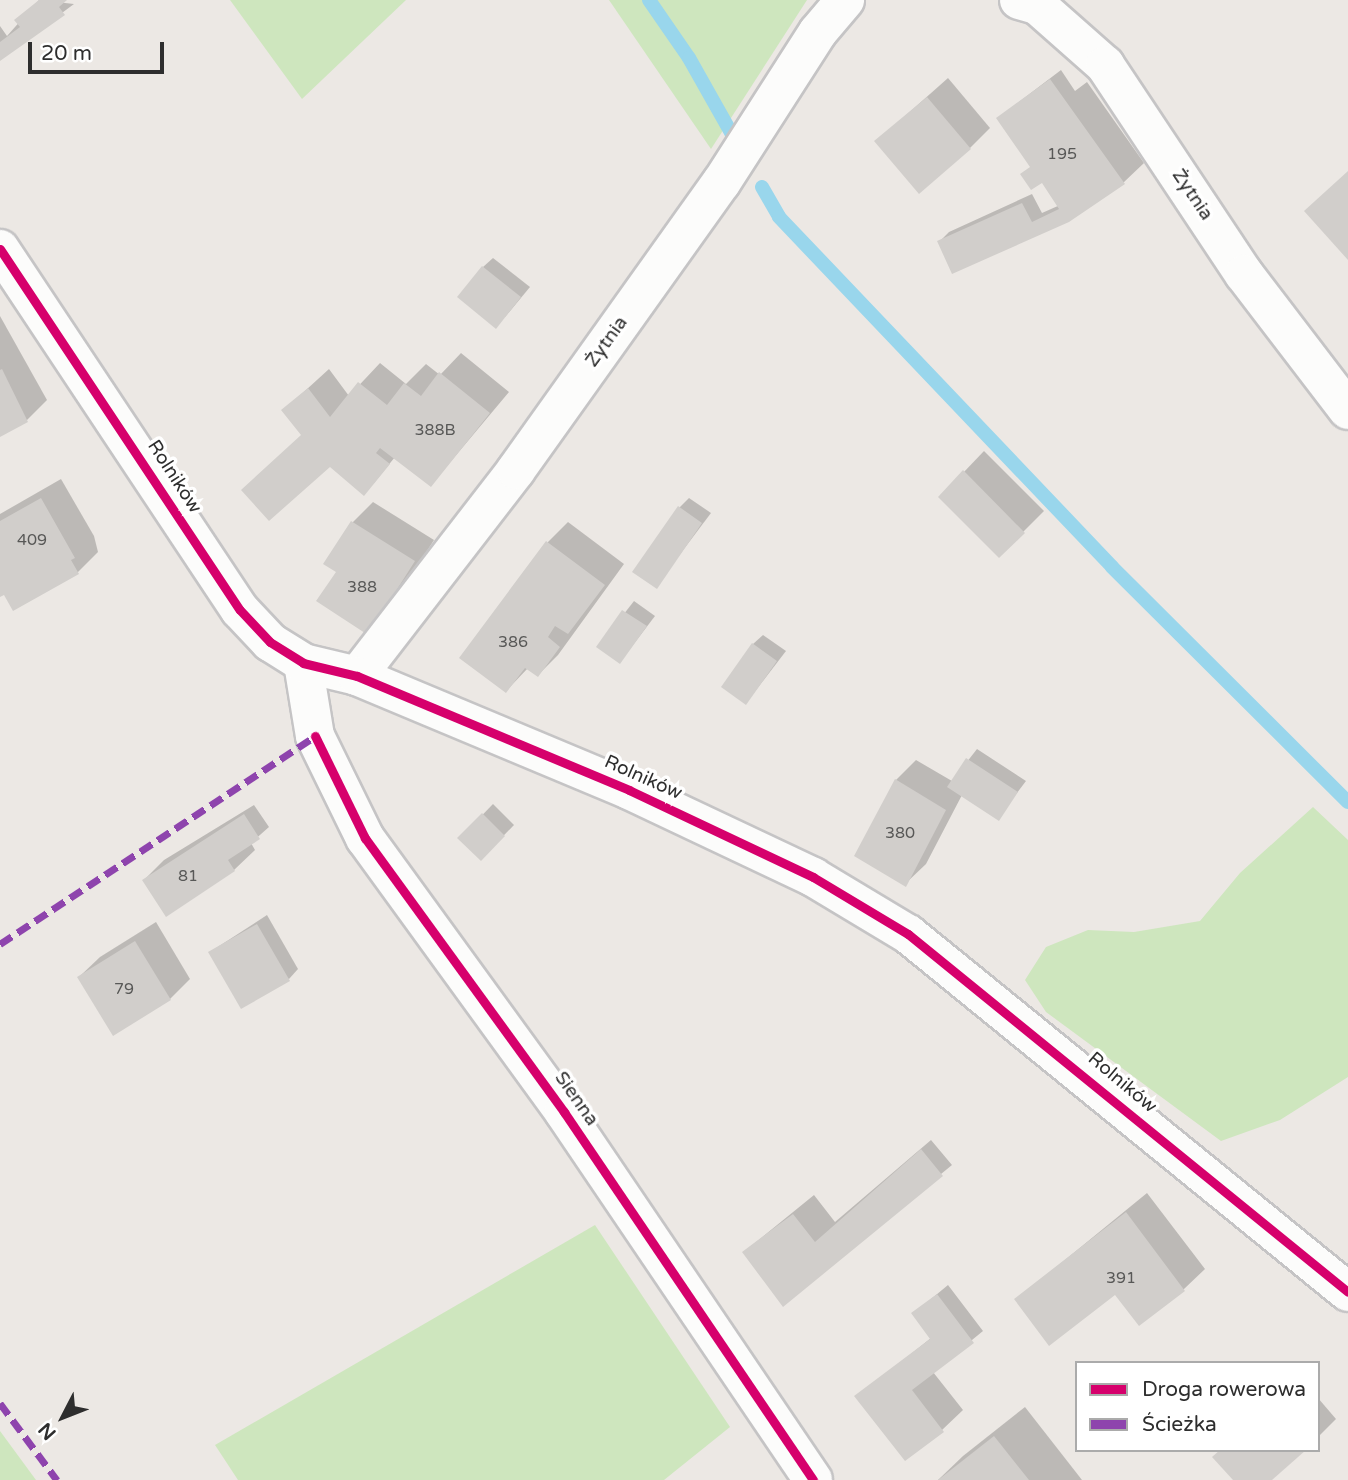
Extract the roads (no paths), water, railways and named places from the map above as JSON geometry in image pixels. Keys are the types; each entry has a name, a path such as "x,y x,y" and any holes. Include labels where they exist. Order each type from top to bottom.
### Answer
{"street":[{"name":"Żytnia","path":"356,676 516,470 721,183 818,32 845,0"},
{"name":"Żytnia","path":"1019,0 1037,5 1105,65 1244,274 1348,410"},
{"name":"Rolników","path":"0,249 240,610 270,642 303,663 356,676 629,790 813,877 908,934 1348,1292"},
{"name":"Sienna","path":"303,663 315,736 365,838 564,1112 813,1480"}],"waterway":[{"path":"649,0 689,58 734,138"},
{"path":"762,187 779,217 1112,567 1348,802"}]}
